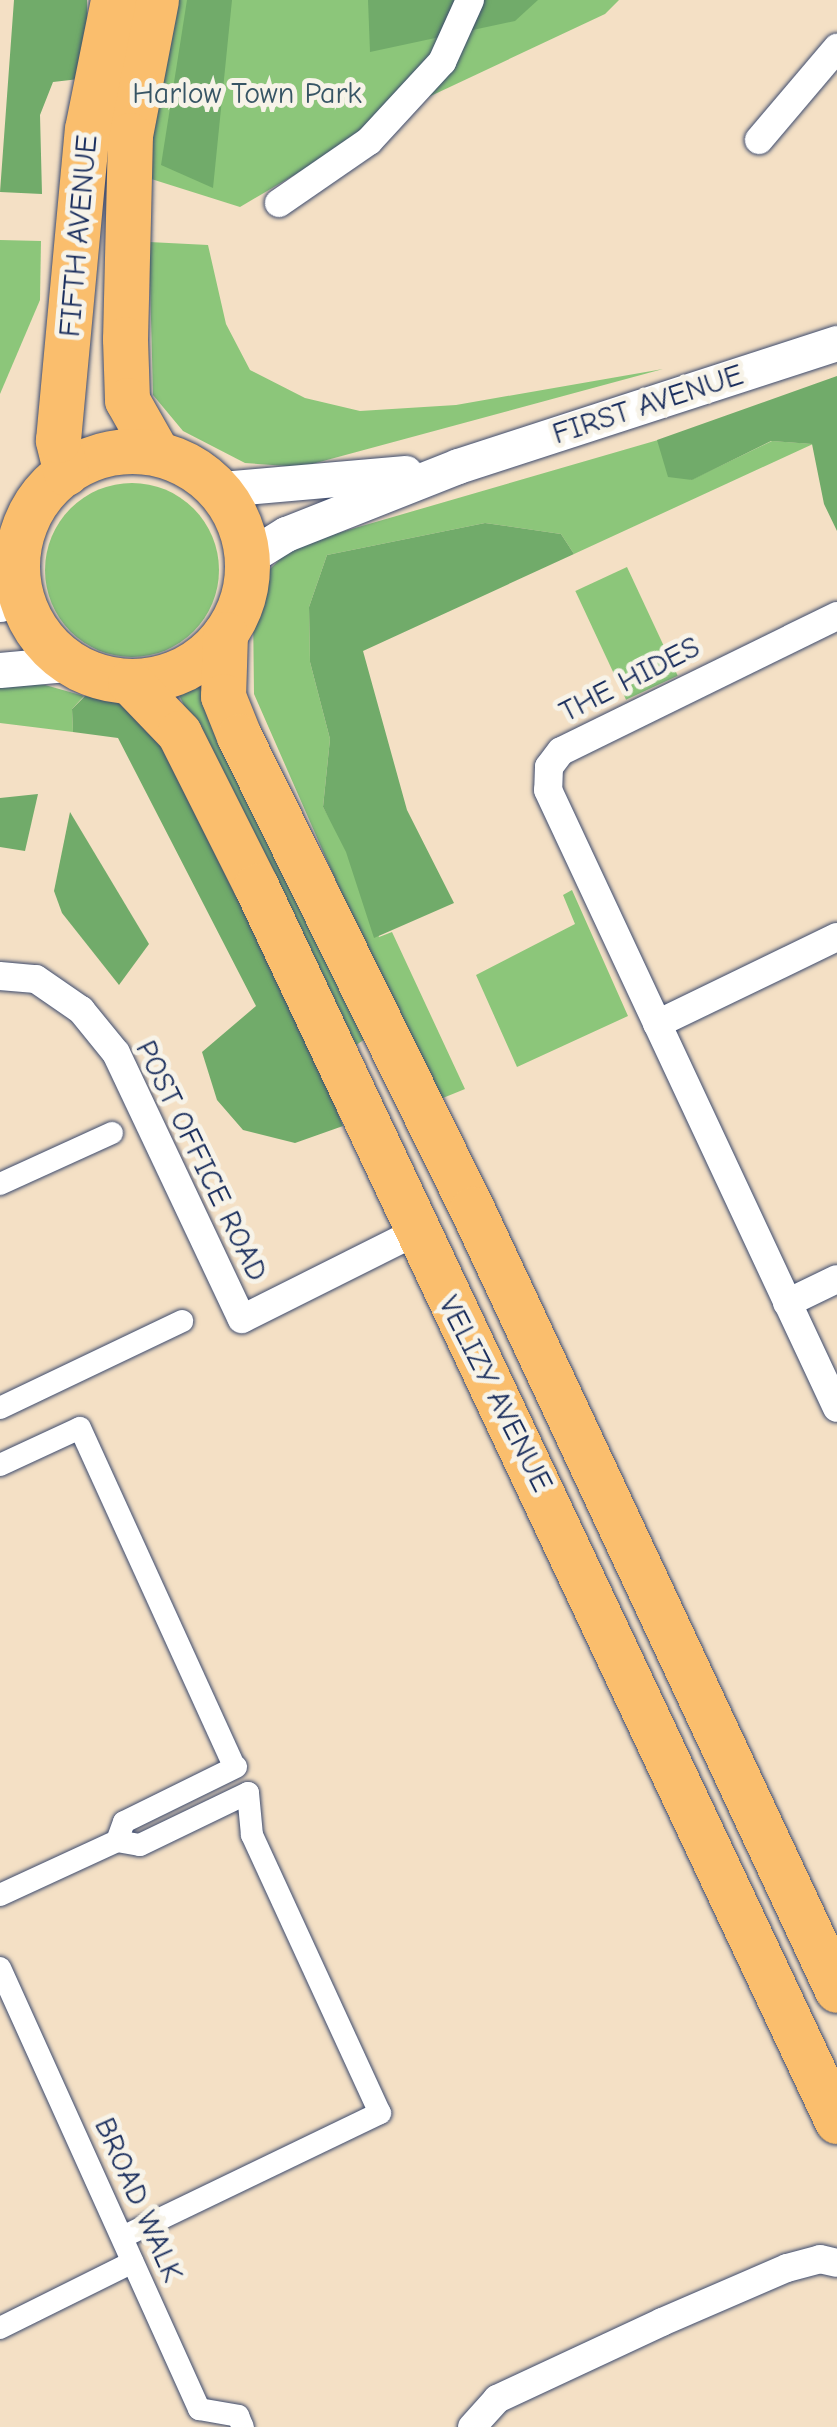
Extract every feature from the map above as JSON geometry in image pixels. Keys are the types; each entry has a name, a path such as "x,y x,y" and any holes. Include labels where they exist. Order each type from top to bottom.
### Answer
{"main road":[{"name":"FIFTH AVENUE","path":"66,473 58,440 87,129 113,0"},
{"name":"FIFTH AVENUE","path":"156,0 130,134 125,338 126,400 157,453"},
{"path":"157,453 222,489 247,549 247,579 225,634 176,673 130,682 66,664 9,595 25,522 43,491 66,473 100,454 157,453"},
{"name":"VELIZY AVENUE","path":"225,634 223,696 239,736 472,1209 837,1990"},
{"name":"VELIZY AVENUE","path":"130,682 179,733 414,1233 576,1556 837,2120"}],"street":[{"path":"279,203 370,141 442,62 470,0"},
{"path":"759,140 837,48"},
{"name":"FIRST AVENUE","path":"247,579 252,555 286,534 458,466 837,342"},
{"name":"FIRST AVENUE","path":"222,489 458,466"},
{"name":"THE HIDES","path":"837,616 561,751 549,767 548,790 567,842 837,1408"},
{"path":"0,670 66,664"},
{"path":"657,1024 837,937"},
{"name":"POST OFFICE ROAD","path":"0,976 36,979 81,1010 116,1054 242,1319 414,1233"},
{"path":"0,1184 112,1133"},
{"path":"788,1304 837,1280"},
{"path":"0,1408 182,1321"},
{"path":"0,1466 80,1428 235,1765 124,1822 116,1841"},
{"path":"0,1895 116,1841 140,1845 248,1793 252,1835 380,2113 122,2238"},
{"name":"BROAD WALK","path":"0,1968 200,2409 238,2416 243,2427"},
{"path":"472,2427 497,2399 662,2322 786,2268 820,2258 837,2263"},
{"path":"0,2328 133,2262"}],"green space":[{"path":"14,0 87,0 88,58 79,79 53,82 40,115 42,194 0,192"},
{"name":"Harlow Town Park","path":"162,0 619,0 605,14 420,101 240,207 145,177"},
{"path":"187,0 232,0 213,188 161,165"},
{"path":"368,0 538,0 515,21 370,52"},
{"path":"0,240 41,241 40,300 0,394"},
{"path":"149,242 208,245 226,324 250,370 305,398 360,411 456,405 663,369 301,467 245,463 183,431 153,395"},
{"path":"837,376 837,531 824,504 812,444 771,441 692,480 668,477 657,440"},
{"path":"658,440 691,480 772,441 813,444 574,554 561,534 485,523 327,555 309,607 310,662 330,739 323,807 348,851 379,937 392,932 465,1089 433,1102 254,694 253,611 267,572 293,546"},
{"path":"132,483 165,489 194,508 213,537 219,570 213,603 194,632 165,651 132,657 99,651 70,632 51,603 45,570 51,537 70,508 99,489"},
{"path":"485,523 561,534 574,554 363,651 407,810 454,903 374,938 346,852 323,807 330,739 310,662 309,607 327,555"},
{"path":"627,567 678,676 626,700 575,591"},
{"path":"214,678 365,1039 352,1048 178,693"},
{"path":"24,679 84,696 72,709 73,732 0,723 0,684"},
{"path":"85,696 138,706 168,726 286,980 343,1126 295,1143 243,1130 217,1100 202,1052 256,1006 118,738 73,732 72,709"},
{"path":"38,794 25,851 0,847 0,798"},
{"path":"70,812 149,944 119,985 62,913 54,891"},
{"path":"572,890 628,1016 517,1067 476,975 575,924 563,895"}]}
